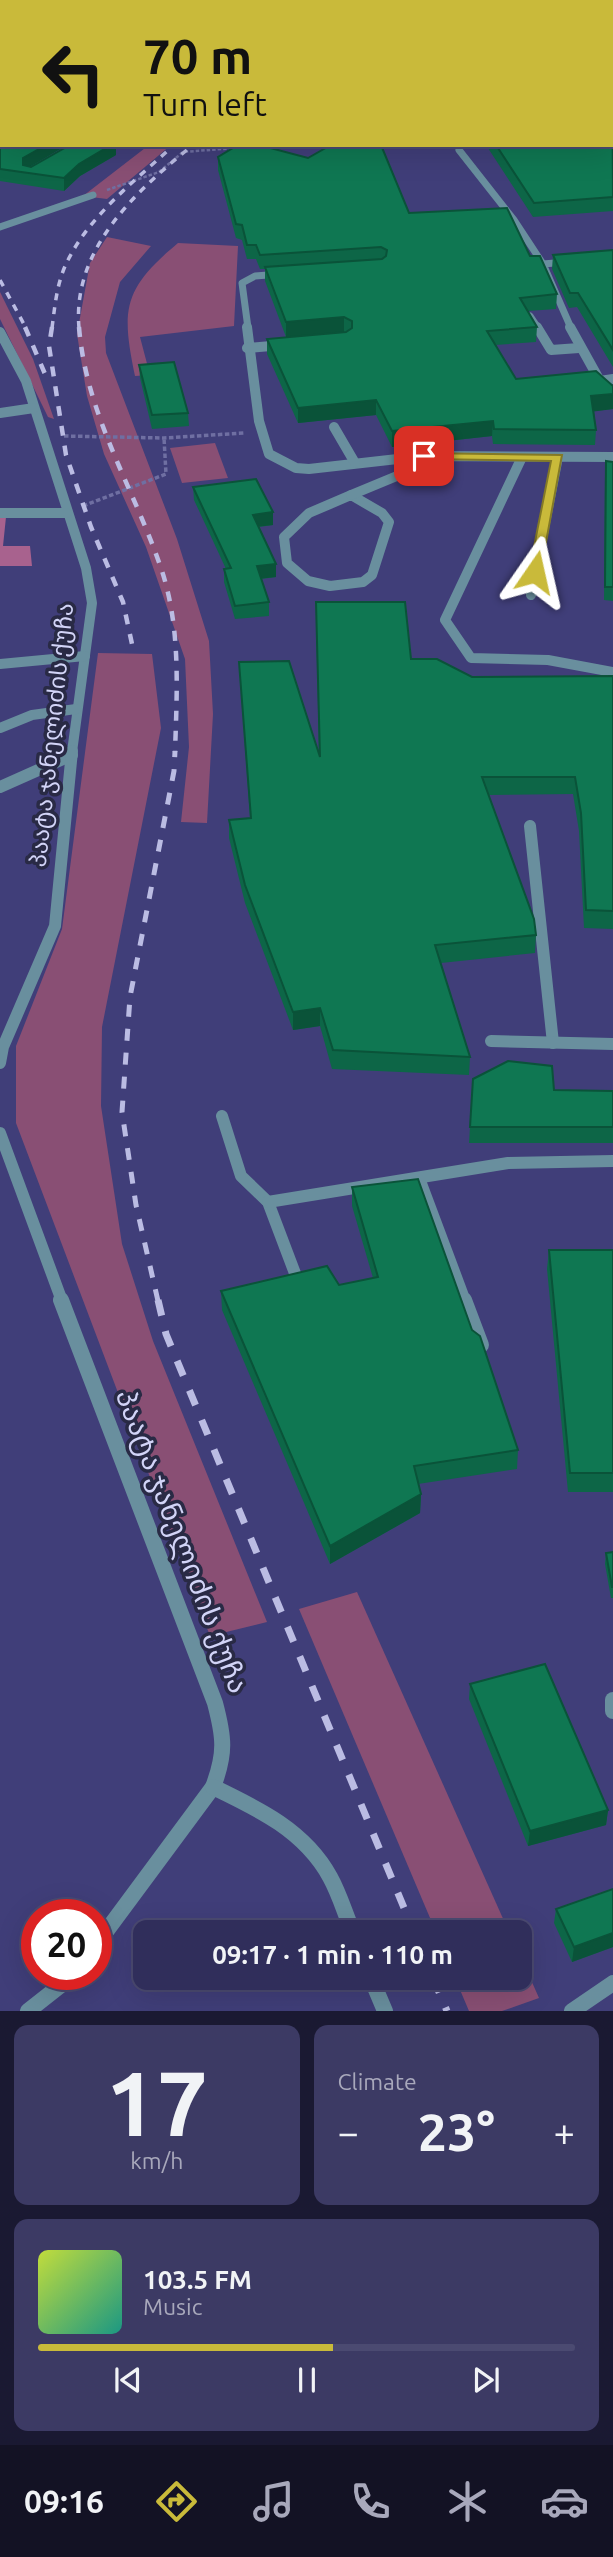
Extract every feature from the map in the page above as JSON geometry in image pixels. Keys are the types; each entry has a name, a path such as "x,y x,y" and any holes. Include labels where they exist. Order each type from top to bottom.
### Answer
{"street":[{"path":"459,150 514,220 543,264 579,348 603,385 613,379"},
{"path":"0,227 93,195"},
{"path":"543,264 578,261"},
{"path":"297,273 255,276 242,284 247,348 262,432 269,454 296,468 424,456 613,457"},
{"path":"530,315 551,350 579,348"},
{"name":"პაატა ჯანელიძის ქუჩა","path":"0,332 6,355 26,381 86,568 92,603 76,709 55,926 3,1047 0,1063"},
{"path":"247,348 289,344"},
{"path":"0,413 34,408"},
{"path":"334,427 355,463"},
{"path":"351,495 382,513 389,522 372,575 363,582 345,587 307,581 287,563 284,537 309,513 351,495 421,466 424,456"},
{"path":"522,457 445,620 471,658 548,660 613,672"},
{"path":"531,595 558,457"},
{"path":"0,513 66,510"},
{"path":"0,664 85,656"},
{"path":"0,728 32,715 76,709"},
{"path":"0,787 72,755"},
{"path":"530,826 554,1043"},
{"path":"491,1041 613,1044"},
{"path":"222,1116 241,1176 268,1202 296,1276"},
{"name":"პაატა ჯანელიძის ქუჩა","path":"0,1133 6,1156 215,1703 224,1737 222,1764 213,1787 112,1923"},
{"path":"268,1202 508,1163 613,1161"},
{"path":"419,1178 481,1345"},
{"path":"613,1700 613,1711"},
{"path":"213,1787 265,1811 300,1837 329,1875 348,1920"},
{"path":"572,2011 613,1983"},
{"path":"27,2011 54,1990"},
{"path":"376,1990 385,2011"}],"path":[{"path":"93,195 159,172 183,152 243,147"},
{"path":"41,431 62,436 164,438 262,432"},
{"path":"66,510 84,506 166,474 164,438"}],"shaded area":[{"path":"146,147 169,147 107,199 83,196"},
{"path":"107,237 151,246 120,282 105,337 106,353 177,539 209,641 213,714 207,823 181,822 189,747 185,659 146,547 104,454 87,396 77,334 90,263"},
{"path":"178,243 238,246 234,326 140,337 150,375 135,376 128,333 131,302 146,274"},
{"path":"0,292 33,359 54,419 48,417 0,319"},
{"path":"215,443 228,478 182,483 170,448"},
{"path":"0,517 6,517 3,546 30,546 32,566 0,566"},
{"path":"98,653 152,654 161,728 102,1027 101,1106 122,1244 153,1341 267,1622 210,1636 16,1123 16,1046 62,929"},
{"path":"357,1592 504,1920 431,1920 299,1609"},
{"path":"532,1982 539,1998 502,2011 469,2011 460,1990 532,1990"}],"building":[{"path":"0,147 42,147 23,158 23,165 31,167 66,147 108,147 79,164 64,178 0,169"},
{"path":"235,147 267,147 308,158 327,147 382,147 409,213 507,208 530,256 540,256 557,294 520,298 537,327 487,331 516,379 596,371 613,386 613,394 591,396 596,430 494,429 493,421 392,431 376,400 298,408 267,339 346,332 352,328 352,321 344,317 286,322 265,267 382,259 387,250 381,247 260,255 256,245 247,245 242,225 236,224 218,157"},
{"path":"497,147 613,147 613,197 534,203"},
{"path":"613,250 613,350 578,293 570,293 553,255"},
{"path":"174,362 188,413 152,415 139,365"},
{"path":"606,461 613,462 613,587 605,587"},
{"path":"256,479 273,512 253,515 276,564 257,566 269,602 235,606 224,569 231,568 193,487"},
{"path":"316,602 405,602 411,659 437,659 472,677 613,676 613,911 586,910 581,813 575,777 482,777 534,919 536,935 435,945 470,1057 333,1050 320,1008 293,1012 245,885 229,820 251,818 239,662 289,661 320,757"},
{"path":"508,1061 552,1066 554,1090 613,1091 613,1127 470,1127 473,1079"},
{"path":"418,1179 472,1330 480,1336 518,1450 414,1466 421,1494 330,1546 221,1291 327,1266 339,1285 378,1277 352,1187"},
{"path":"549,1250 613,1250 613,1473 570,1473"},
{"path":"613,1552 613,1587 612,1587 606,1553"},
{"path":"545,1664 608,1810 530,1831 470,1684"},
{"path":"613,1889 613,1933 574,1947 556,1909"}],"railway":[{"path":"52,328 61,276 78,243 102,212 172,147"},
{"path":"79,327 80,299 86,273 97,248 130,202 191,147"},
{"path":"0,280 26,328"},
{"path":"25,327 48,381"},
{"path":"52,327 49,346 66,455 91,527 123,602 132,644"},
{"path":"79,327 83,359 101,420 150,538 167,590 175,636 175,752"},
{"path":"158,1301 136,1205 122,1112 130,997 174,771 175,751"},
{"path":"158,1300 166,1334 409,1920"},
{"path":"438,1990 447,2011"}],"route":[{"path":"424,456 558,457 535,572"}]}
